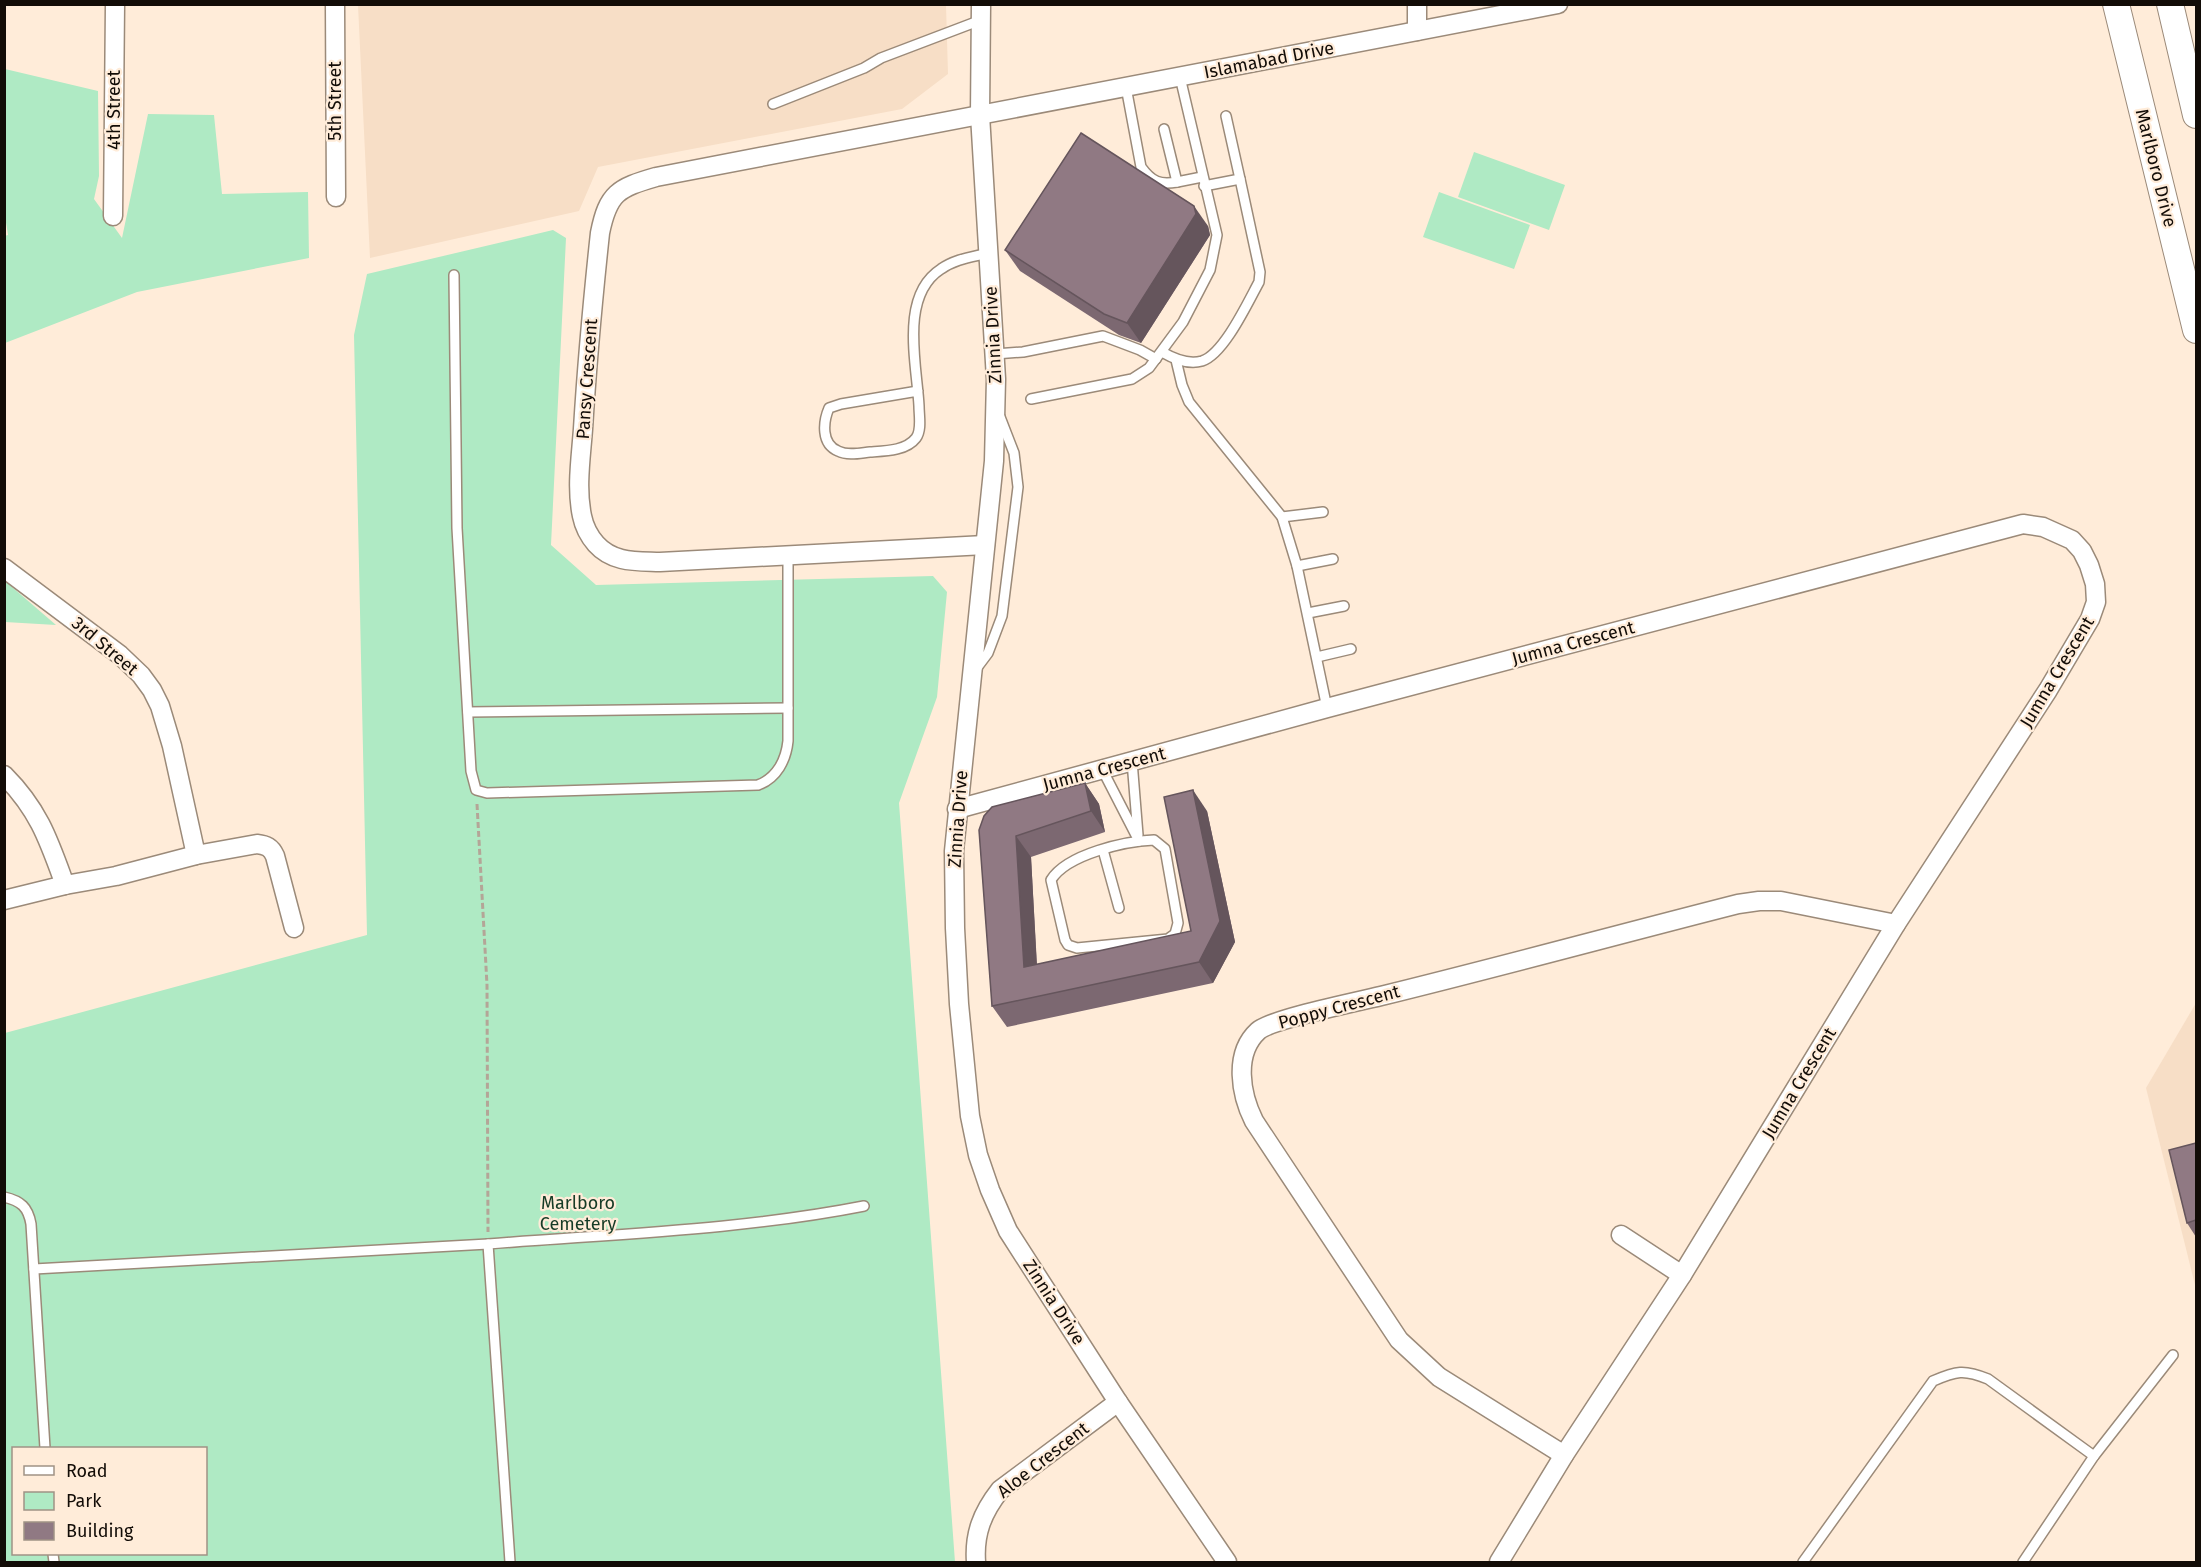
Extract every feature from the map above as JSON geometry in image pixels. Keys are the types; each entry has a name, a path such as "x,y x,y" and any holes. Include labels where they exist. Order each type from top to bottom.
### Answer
{"main road":[{"name":"Marlboro Drive","path":"2115,4 2196,330"},
{"path":"2170,4 2196,115"}],"street":[{"name":"4th Street","path":"113,216 115,4"},
{"name":"5th Street","path":"335,4 336,197"},
{"path":"1417,4 1417,31"},
{"name":"Islamabad Drive","path":"980,115 1558,4"},
{"name":"Zinnia Drive","path":"981,12 980,115 995,354 996,407 994,461 957,809 954,885 958,1004 970,1116 978,1155 1008,1231 1118,1402 1227,1563"},
{"name":"Pansy Crescent","path":"980,115 656,177 624,188 616,194 606,212 600,233 587,357 580,477 582,516 589,535 606,553 630,561 660,562 985,545"},
{"name":"Jumna Crescent","path":"957,809 1327,708 2023,524 2043,527 2072,540 2082,551 2095,584 2096,602 2090,620 2049,690 1896,924 1682,1275 1564,1455 1499,1563"},
{"name":"3rd Street","path":"4,568 120,655 141,675 152,690 160,706 172,746 196,855"},
{"path":"4,775 32,807 46,833 65,885"},
{"path":"4,900 65,885 116,876 196,855 257,844 268,846 275,856 294,928"},
{"name":"Poppy Crescent","path":"1564,1455 1440,1377 1399,1340 1254,1121 1245,1103 1242,1072 1252,1038 1258,1030 1299,1016 1487,970 1738,904 1781,901 1896,924"},
{"path":"1621,1235 1682,1275"},
{"name":"Aloe Crescent","path":"976,1563 975,1544 978,1527 990,1502 1000,1490 1118,1402"}],"lane":[{"path":"773,104 864,68 981,12"},
{"path":"1032,399 1132,379 1149,368 1183,322 1210,270 1216,246 1216,235 1180,77"},
{"path":"1126,87 1142,167 1148,177 1157,183 1240,179"},
{"path":"995,354 1023,352 1102,336 1176,360 1201,361 1213,355 1225,340 1259,282 1260,272 1226,116"},
{"path":"1164,129 1177,182"},
{"path":"918,391 829,408 823,430 830,444 837,451 849,454 893,451 916,438 919,432 918,391 913,321 920,296 927,282 940,269 959,260 988,253"},
{"path":"454,275 457,528 471,771 476,790 487,793 758,785 766,782 776,773 787,752 788,555"},
{"path":"1176,360 1189,402 1282,517 1298,566 1327,708"},
{"path":"971,676 987,653 1002,616 1018,487 1014,453 996,407"},
{"path":"1282,517 1323,512"},
{"path":"1298,566 1333,559"},
{"path":"1308,613 1344,606"},
{"path":"1317,657 1351,649"},
{"path":"468,712 788,708"},
{"path":"1132,761 1138,841"},
{"path":"1102,769 1138,841"},
{"path":"1154,840 1165,849 1178,924 1175,934 1168,939 1077,948 1068,945 1051,880 1062,867 1103,850 1138,841 1154,840"},
{"path":"1103,850 1119,908"},
{"path":"4,1197 16,1200 29,1213 45,1447"},
{"path":"34,1269 488,1244 765,1222 864,1206"},
{"path":"488,1244 510,1563"},
{"path":"2023,1563 2094,1456 2173,1355"},
{"path":"1803,1563 1933,1381 1953,1372 1971,1372 1988,1379 2094,1456"}],"path":[{"path":"476,790 487,985 488,1244"}],"shaded area":[{"path":"358,5 946,5 948,74 902,109 598,167 579,211 370,258"},
{"path":"2196,1003 2196,1289 2146,1088"}],"green space":[{"path":"5,69 98,91 99,176 94,199 122,238 148,114 214,115 222,194 308,192 309,258 137,292 5,343 4,236 8,235 4,210"},
{"path":"1474,152 1565,185 1549,230 1458,197"},
{"path":"1439,192 1530,225 1514,269 1423,237"},
{"name":"Marlboro Cemetery","path":"553,230 566,238 551,545 596,585 933,576 947,592 937,697 899,803 955,1562 5,1562 5,1033 367,935 354,335 367,274"},
{"path":"5,581 56,625 5,622"}],"building":[{"path":"1081,133 1194,206 1196,214 1127,323 1104,314 1005,250"},
{"path":"1085,783 1091,811 1016,836 1024,967 1191,931 1164,797 1193,790 1220,921 1199,962 992,1006 979,830 984,816 992,807"},
{"path":"2196,1143 2196,1220 2187,1223 2169,1150"}]}
